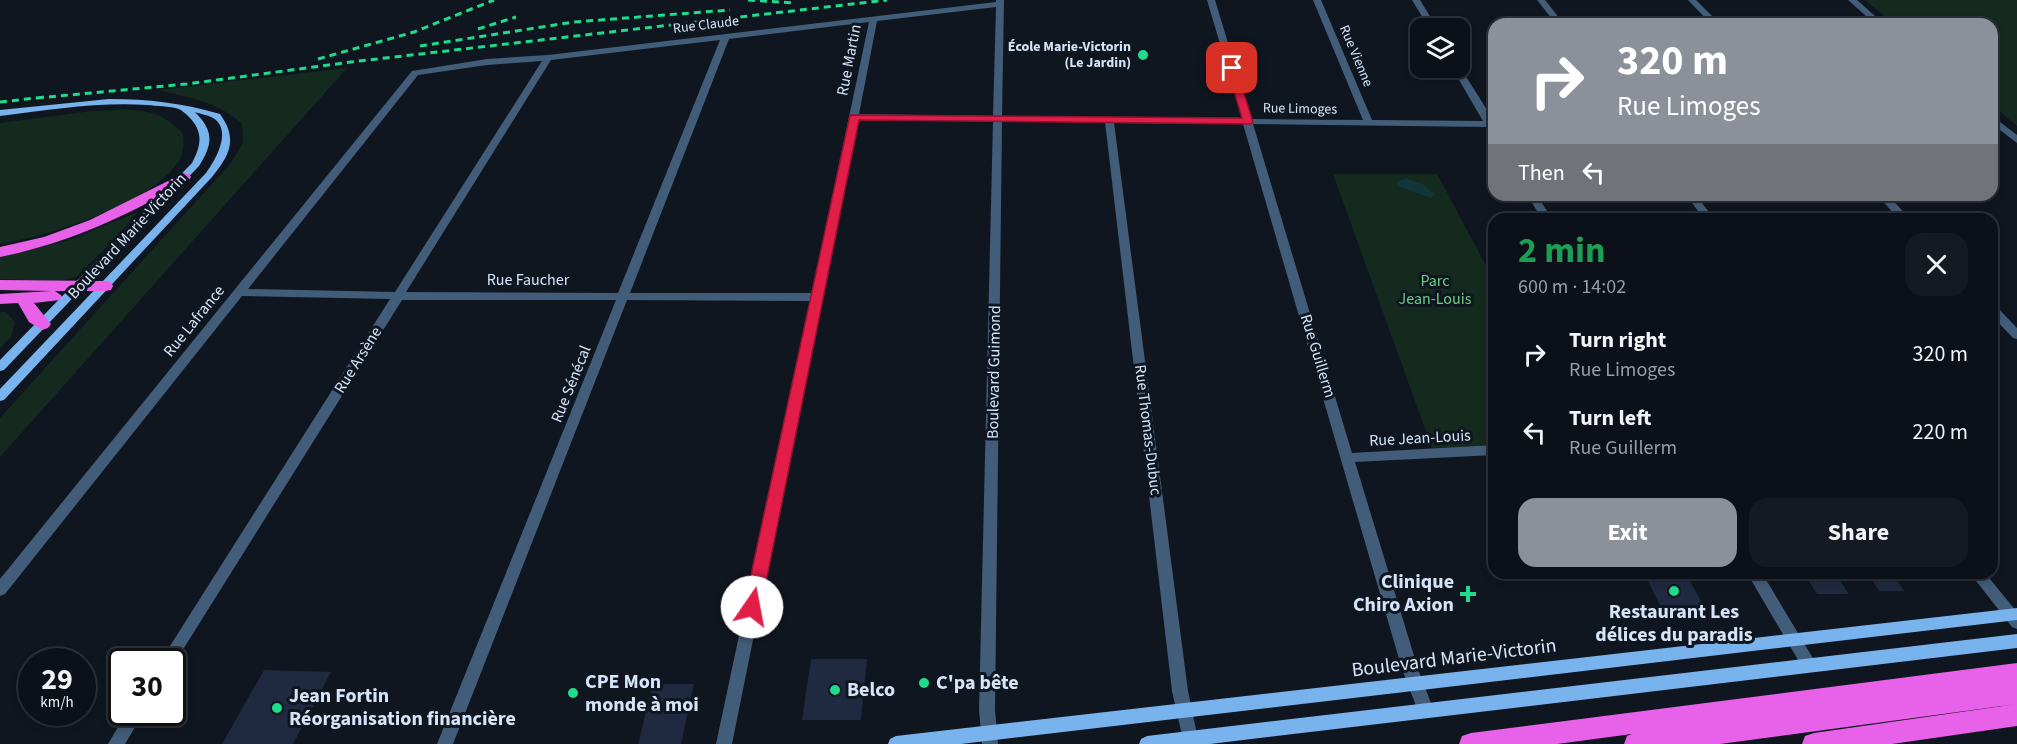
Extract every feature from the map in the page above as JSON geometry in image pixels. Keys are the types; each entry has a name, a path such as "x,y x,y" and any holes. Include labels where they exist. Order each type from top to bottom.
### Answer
{"highway":[{"path":"0,252 48,242 99,224 134,207 184,177"},
{"path":"0,285 100,291"},
{"path":"0,298 23,298 75,291"},
{"path":"23,298 35,318 42,324"},
{"path":"1471,744 2017,674"},
{"path":"1636,744 2017,693"},
{"path":"1814,744 2017,715"}],"street":[{"name":"Rue Guillerm","path":"1212,0 1415,684 1426,711"},
{"name":"Rue Vienne","path":"1317,0 1369,123"},
{"path":"1416,0 1427,18"},
{"path":"1541,0 1555,18"},
{"path":"1692,0 1710,18"},
{"path":"1852,0 1873,18"},
{"name":"Rue Claude","path":"415,73 487,62 548,58 1000,2"},
{"name":"Boulevard Guimond","path":"989,739 1000,2"},
{"name":"Rue Martin","path":"724,744 874,18"},
{"name":"Rue Sénécal","path":"446,744 726,36"},
{"name":"Rue Arsène","path":"177,648 548,58"},
{"name":"Rue Lafrance","path":"0,590 415,73"},
{"path":"1462,78 1488,118"},
{"name":"Boulevard Marie-Victorin","path":"0,113 111,101 151,101 207,112 220,119 227,134 225,150 209,175 0,397"},
{"name":"Boulevard Marie-Victorin","path":"0,367 184,177 202,153 206,137 202,125 182,106"},
{"name":"Rue Limoges","path":"854,117 1488,126"},
{"name":"Rue Thomas-Dubuc","path":"1109,120 1184,711 1190,739"},
{"path":"1998,124 2017,140"},
{"path":"1998,130 2005,130"},
{"path":"1888,201 1899,213"},
{"name":"Rue Faucher","path":"238,292 398,296 818,297"},
{"path":"1998,315 2017,335"},
{"name":"Rue Jean-Louis","path":"1348,458 1488,450"},
{"path":"1757,579 1809,665"},
{"path":"1982,579 2015,617"},
{"name":"Boulevard Marie-Victorin","path":"896,744 989,739 1184,711 1792,639 2015,617"},
{"path":"1147,744 2017,641"},
{"path":"117,744 128,726"}],"green space":[{"path":"1865,0 2017,0 2017,126 1998,110 1998,18 1887,18"},
{"path":"347,68 0,457 0,418 231,163 243,143 242,124 223,110 202,101 157,90"},
{"path":"92,111 141,111 152,113 173,124 183,134 183,150 179,161 162,180 120,205 69,226 0,244 0,123"},
{"name":"Parc Jean-Louis","path":"1333,174 1437,174 1488,269 1488,445 1432,448"},
{"path":"138,212 119,235 76,277 60,281 0,279 0,257 67,241"},
{"path":"0,312 6,312 15,322 11,337 0,348"}],"shaded area":[{"path":"1406,178 1424,185 1434,194 1431,198 1398,186 1397,182"}],"building":[{"name":"Restaurant Les délices du paradis","path":"1647,579 1689,579 1705,609 1662,609"},
{"path":"1808,579 1839,579 1849,594 1817,594"},
{"path":"1872,579 1896,579 1904,591 1879,591"},
{"name":"Belco","path":"811,659 867,659 861,720 802,720"},
{"name":"Jean Fortin Réorganisation financière","path":"264,670 331,672 293,744 222,744"},
{"path":"653,684 694,684 681,744 638,744"}],"railway":[{"path":"318,59 414,32 494,0"},
{"path":"748,0 796,3"},
{"path":"37,98 187,84 351,62 887,0"},
{"path":"420,46 574,22 730,10"},
{"path":"478,29 516,17"},
{"path":"0,102 45,97"}],"place":[{"name":"École Marie-Victorin (Le Jardin)","path":"1143,55"},
{"name":"Restaurant Les délices du paradis","path":"1674,591"},
{"name":"Clinique Chiro Axion","path":"1468,594"},
{"name":"C'pa bête","path":"924,683"},
{"name":"Belco","path":"835,690"},
{"name":"CPE Mon monde à moi","path":"573,693"},
{"name":"Jean Fortin Réorganisation financière","path":"277,708"}],"route":[{"path":"752,607 854,117 1248,122 1232,68"}]}
